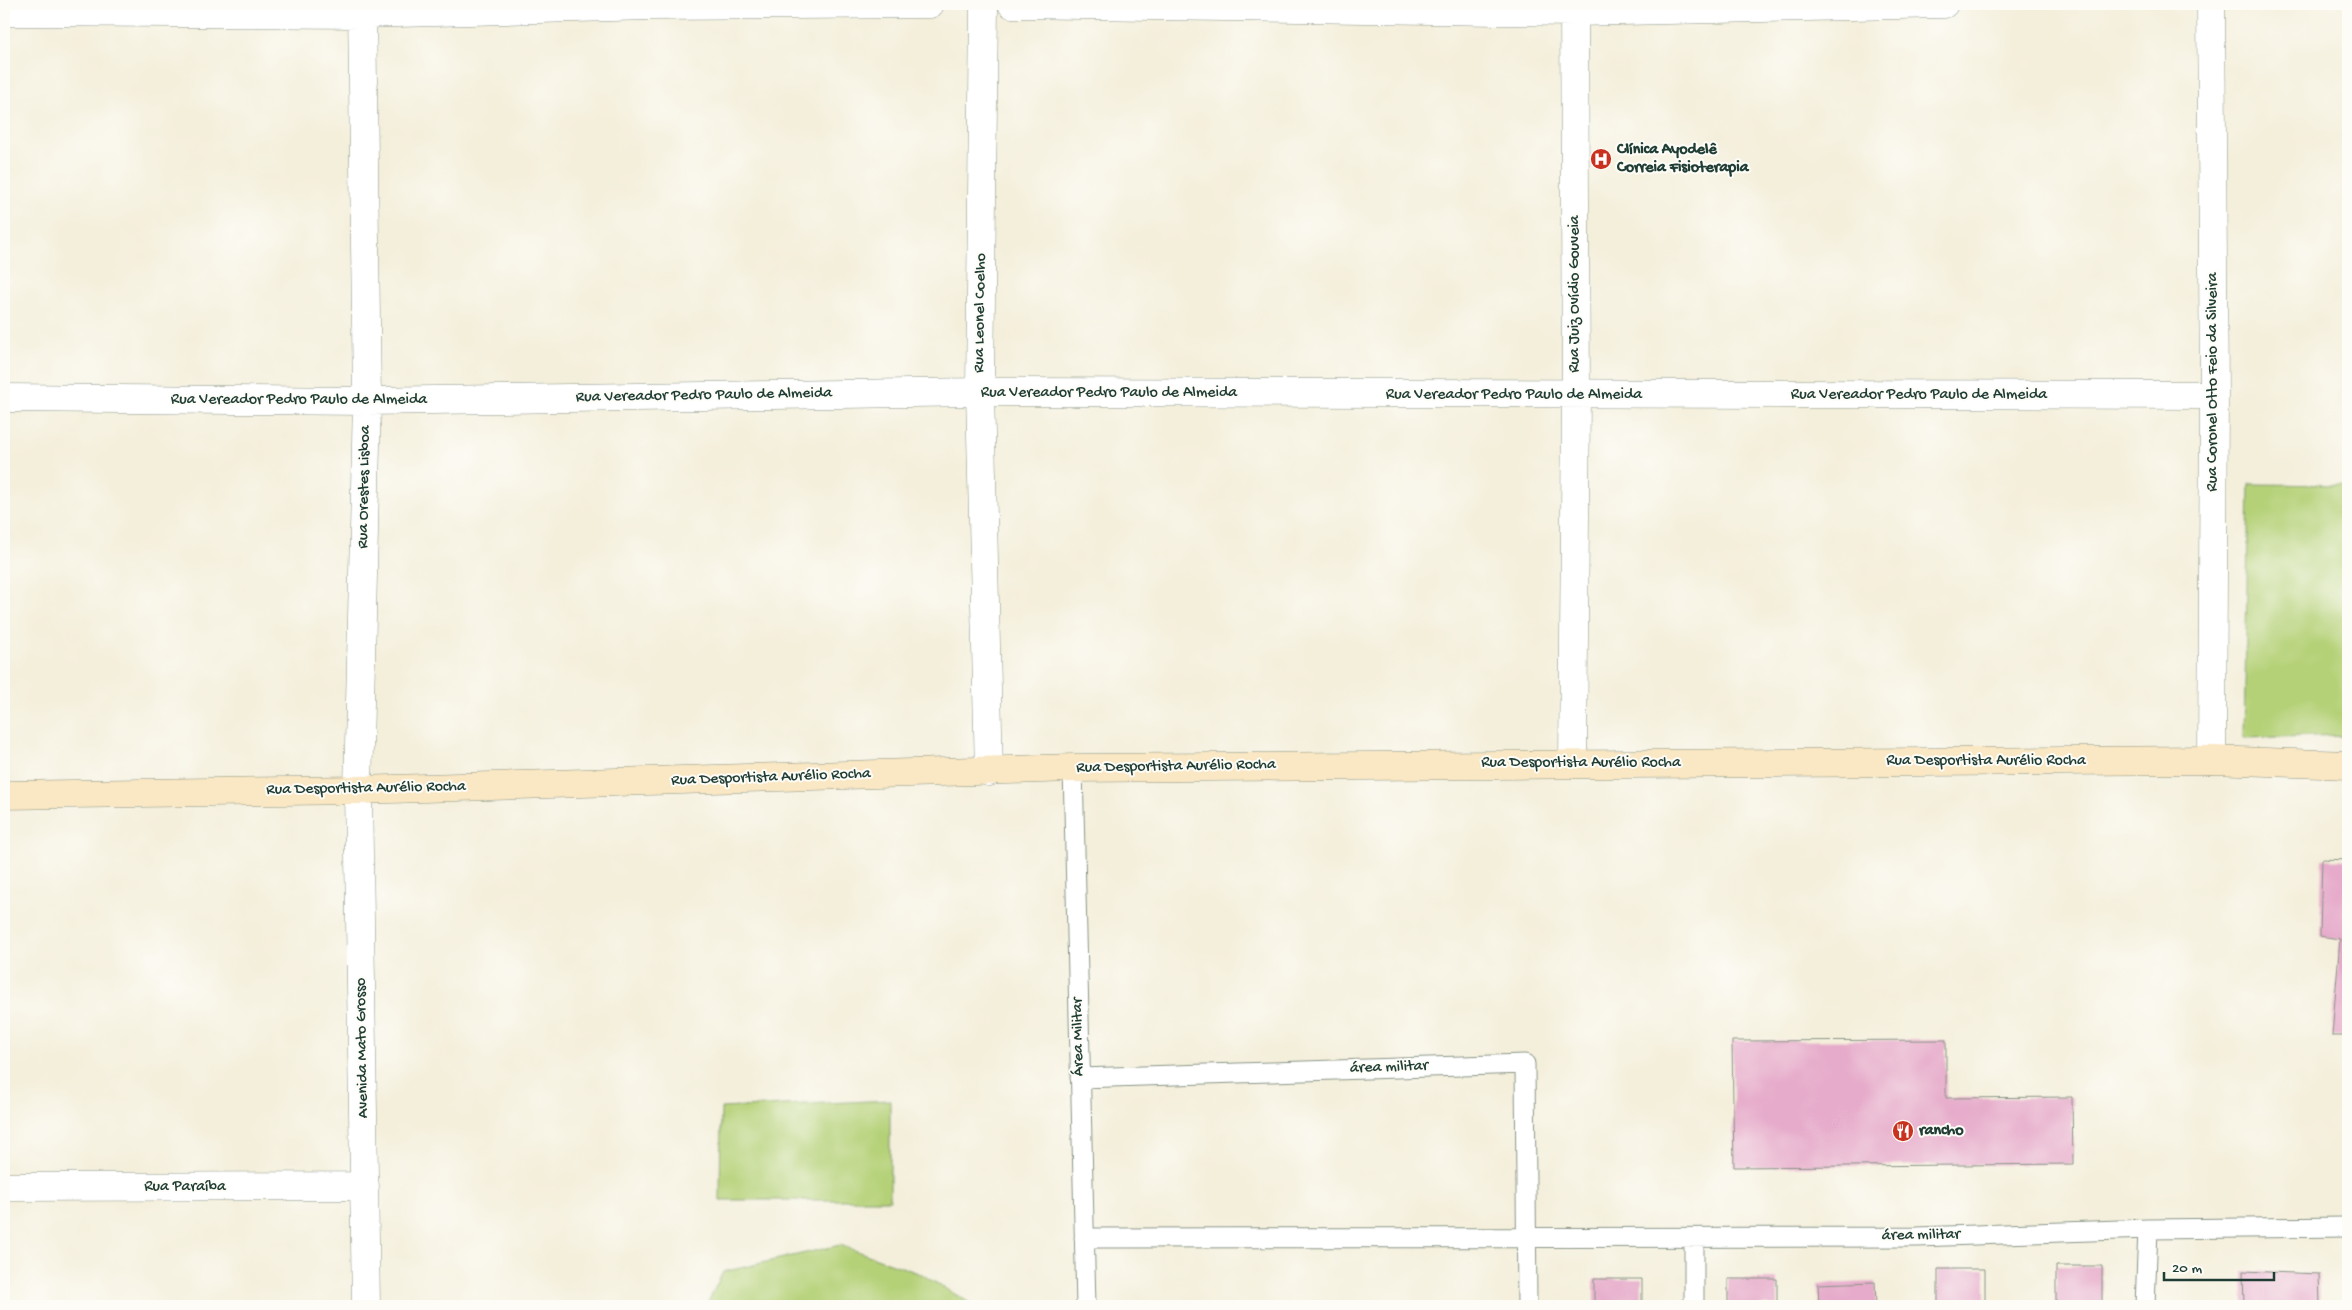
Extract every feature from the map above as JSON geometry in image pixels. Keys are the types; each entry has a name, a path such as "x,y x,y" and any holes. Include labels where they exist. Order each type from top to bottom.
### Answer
{"street":[{"path":"4,12 930,4"},
{"name":"Rua Leonel Coelho","path":"984,4 980,392 989,772"},
{"path":"1012,4 1574,8 1944,4"},
{"name":"Rua Coronel Otto Feio da Silveira","path":"2211,4 2214,396 2212,760"},
{"name":"Rua Juiz Ovídio Gouveia","path":"1573,763 1576,396 1574,8"},
{"name":"Rua Orestes Lisboa","path":"358,790 367,401 362,9"},
{"name":"Rua Vereador Pedro Paulo de Almeida","path":"4,398 367,401 980,392 1576,396 2214,396"},
{"name":"Rua Desportista Aurélio Rocha","path":"4,795 358,790 1072,768 2212,760 2348,765"},
{"name":"Avenida Mato Grosso","path":"358,790 366,1306"},
{"name":"Rua Paraíba","path":"4,1187 365,1186"}],"lane":[{"name":"Área Militar","path":"1072,768 1086,1306"},
{"name":"área militar","path":"1080,1078 1525,1064 1527,1306"},
{"name":"área militar","path":"1084,1238 1917,1237 2148,1229 2348,1227"},
{"path":"2145,1306 2148,1229"},
{"path":"1694,1238 1694,1306"}],"green space":[{"path":"2249,484 2348,485 2348,735 2244,738"},
{"path":"890,1100 890,1200 720,1200 721,1108"},
{"path":"840,1245 921,1274 975,1306 706,1306 723,1272"}],"building":[{"path":"2322,859 2348,860 2348,1036 2332,1036 2340,939 2320,936"},
{"name":"rancho","path":"1946,1040 1946,1098 2072,1097 2073,1164 1734,1167 1732,1041"},
{"path":"2056,1266 2102,1266 2102,1306 2056,1306"},
{"path":"1938,1269 1985,1269 1985,1306 1938,1306"},
{"path":"2243,1271 2319,1274 2320,1306 2244,1306"},
{"path":"1594,1279 1642,1279 1642,1306 1594,1306"},
{"path":"1728,1279 1777,1279 1777,1306 1728,1306"},
{"path":"1875,1282 1876,1306 1819,1306 1818,1284"}],"place":[{"name":"Clínica Ayodelê Correia Fisioterapia","path":"1601,159"},
{"name":"rancho","path":"1903,1131"}]}
